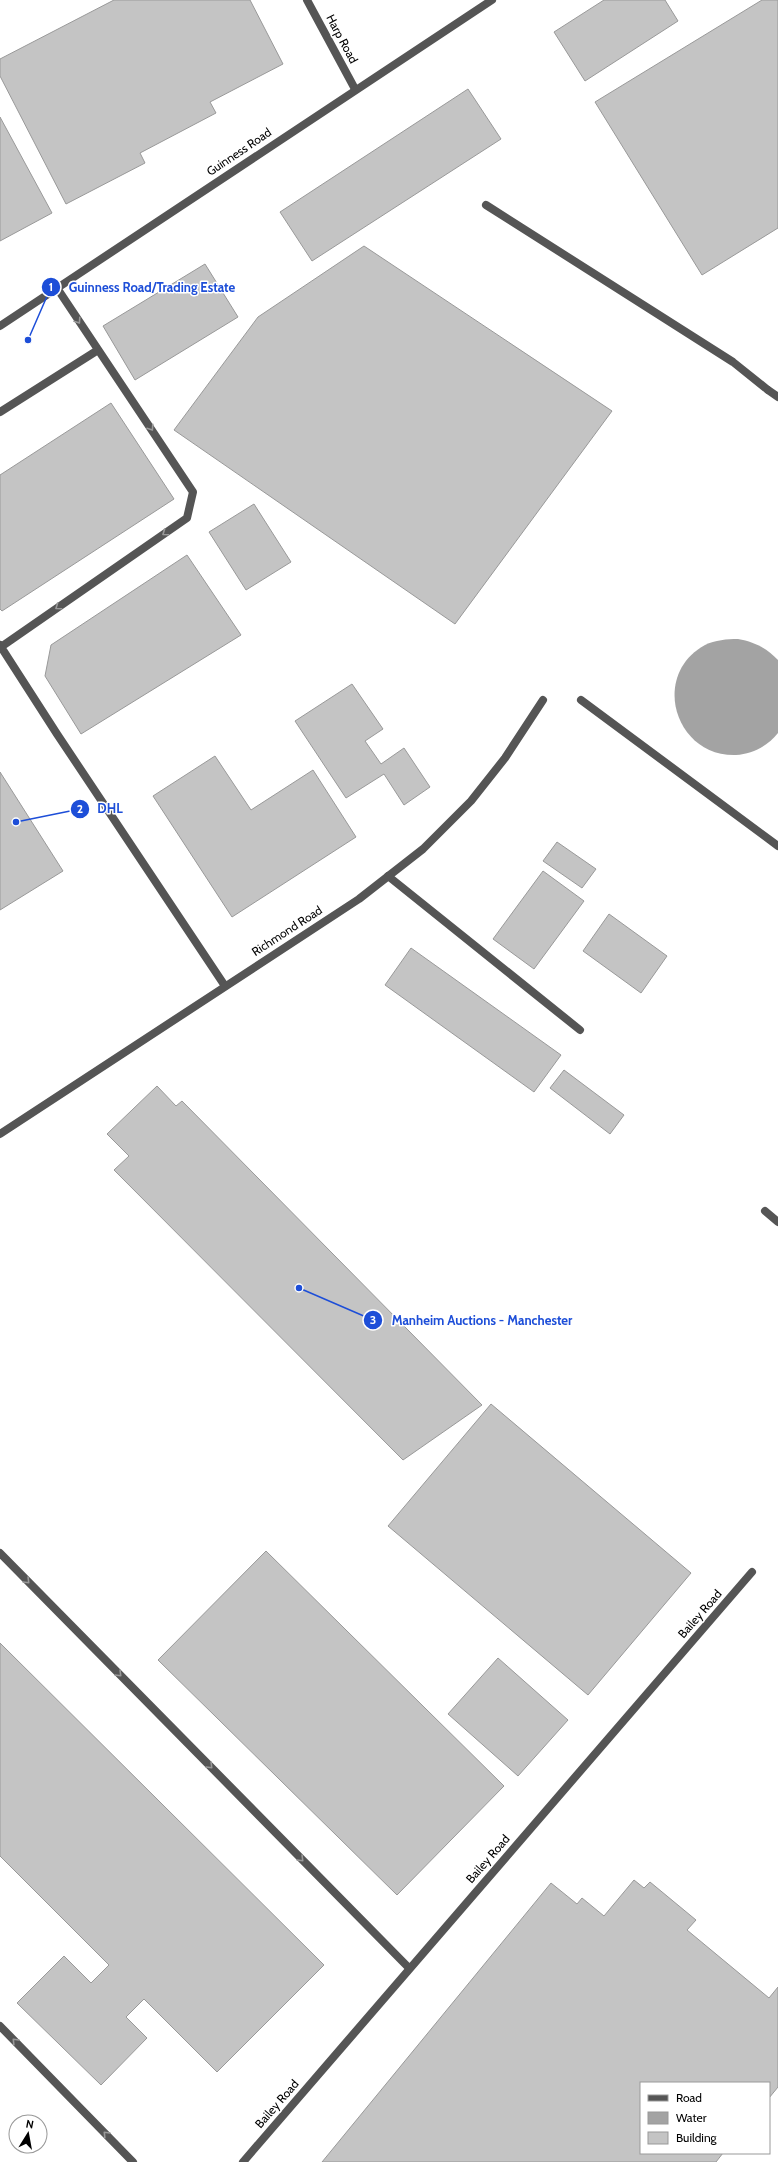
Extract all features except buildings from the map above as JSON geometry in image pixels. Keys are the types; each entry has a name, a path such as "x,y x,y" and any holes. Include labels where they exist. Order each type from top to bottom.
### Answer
{"street":[{"name":"Harp Road","path":"307,0 355,89"},
{"name":"Guinness Road","path":"0,326 355,89 492,0"},
{"path":"486,205 733,362 778,397"},
{"path":"57,288 193,492 187,518 1,646 61,740 226,986"},
{"path":"0,412 98,350"},
{"name":"Richmond Road","path":"0,1134 359,899 423,849 471,801 505,758 543,700"},
{"path":"581,700 778,846"},
{"path":"388,876 580,1030"},
{"path":"765,1211 778,1222"},
{"path":"0,1553 409,1968"},
{"name":"Bailey Road","path":"243,2162 752,1572"},
{"path":"0,2026 133,2162"}],"water":[{"path":"738,639 760,646 778,660 778,733 765,745 754,751 736,755 715,752 698,743 685,729 677,712 675,694 678,675 688,658 709,643 721,640"}],"place":[{"name":"Guinness Road/Trading Estate","path":"28,340"},
{"name":"DHL","path":"16,822"},
{"name":"Manheim Auctions - Manchester","path":"299,1288"}]}
